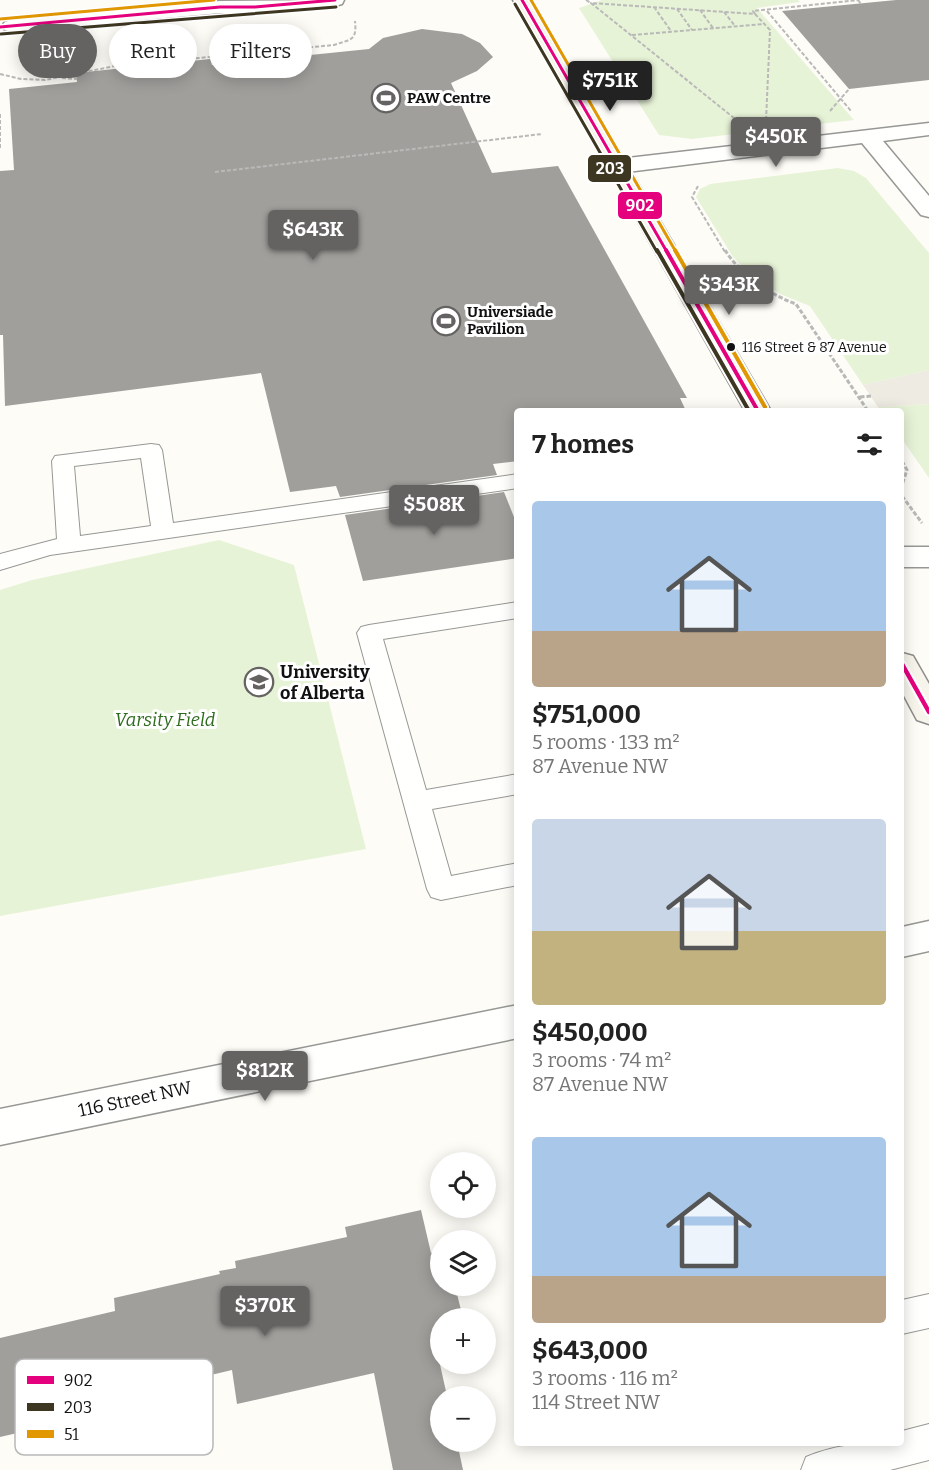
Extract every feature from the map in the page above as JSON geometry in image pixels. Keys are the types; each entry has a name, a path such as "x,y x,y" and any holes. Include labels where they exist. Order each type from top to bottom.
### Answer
{"main road":[{"path":"522,0 756,408"},
{"path":"904,668 929,712"}],"street":[{"path":"6,26 334,0"},
{"path":"619,166 760,144 929,129"},
{"path":"868,136 929,210"},
{"path":"904,557 929,557"},
{"path":"904,942 929,936"},
{"name":"116 Street NW","path":"0,1127 514,1022"}],"lane":[{"path":"69,545 63,461 151,450 163,532"},
{"path":"0,562 69,545 514,482"},
{"path":"514,611 369,633 441,889 514,875"},
{"path":"417,802 514,785"},
{"path":"904,1317 929,1311"},
{"path":"825,1469 929,1442"}],"path":[{"path":"586,0 750,130 760,144"},
{"path":"755,14 753,12 839,1 859,1"},
{"path":"591,3 755,14 770,30 766,128 760,144"},
{"path":"654,7 672,32"},
{"path":"676,9 693,30"},
{"path":"700,10 714,28"},
{"path":"767,10 774,12"},
{"path":"767,10 856,116"},
{"path":"724,12 735,27"},
{"path":"97,69 341,43 355,36 355,21"},
{"path":"631,35 764,24"},
{"path":"0,74 18,77"},
{"path":"23,78 76,79"},
{"path":"841,99 849,89"},
{"path":"0,116 0,150"},
{"path":"215,172 542,134"},
{"path":"700,185 695,188 692,197 731,261 779,298 796,304 866,408"},
{"path":"859,398 871,396"},
{"path":"904,465 907,470 904,479"},
{"path":"904,499 920,523 929,522"}],"green space":[{"path":"602,0 798,0 800,2 757,8 854,120 692,139 659,135 579,8"},
{"path":"838,168 854,171 866,178 929,253 929,370 863,385 810,306 780,294 745,269 733,257 696,197 700,189 710,184"},
{"path":"929,404 929,478 904,442 904,408 878,407"},
{"name":"Varsity Field","path":"219,540 294,565 366,849 0,916 0,590 32,580"}],"shaded area":[{"path":"929,370 929,404 878,407 863,385"}],"building":[{"path":"896,0 929,0 929,80 849,89 782,11"},
{"path":"422,29 462,34 480,43 493,57 477,71 451,83 492,173 558,166 687,398 680,398 685,408 514,408 514,461 493,464 497,475 340,497 336,486 290,492 261,373 5,406 3,335 0,335 0,171 14,170 9,89 77,82 77,78 97,78 97,71 109,70 109,78 197,78 197,60 209,59 209,78 312,78 312,55 369,49 383,38"},
{"path":"504,492 514,517 514,559 363,581 345,515"},
{"path":"421,1210 430,1249 430,1296 458,1296 460,1308 430,1308 430,1374 442,1374 445,1386 430,1386 430,1452 459,1452 463,1470 393,1470 374,1373 237,1404 232,1370 213,1375 213,1359 15,1359 15,1434 0,1437 0,1338 115,1311 114,1298 220,1274 219,1271 236,1268 235,1261 347,1237 345,1227"}],"transit line":[{"name":"51","path":"0,19 214,0"},
{"name":"902","path":"0,27 220,7 255,7 335,0"},
{"name":"902","path":"522,0 756,408"},
{"name":"51","path":"531,0 765,407"},
{"name":"203","path":"515,4 747,408"},
{"name":"203","path":"1,34 336,7"},
{"name":"902","path":"904,668 929,712"}],"place":[{"name":"PAW Centre","path":"386,98"},
{"name":"Universiade Pavilion","path":"446,321"},
{"name":"116 Street & 87 Avenue","path":"731,347"},
{"name":"University of Alberta","path":"259,682"}]}
